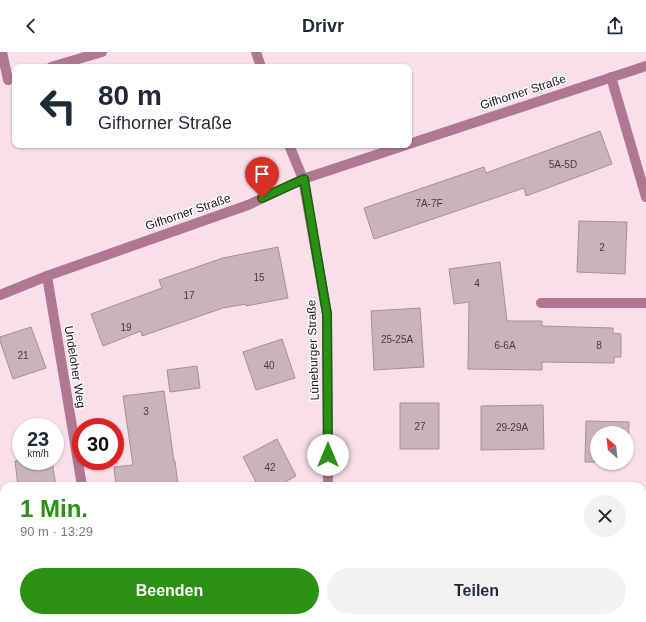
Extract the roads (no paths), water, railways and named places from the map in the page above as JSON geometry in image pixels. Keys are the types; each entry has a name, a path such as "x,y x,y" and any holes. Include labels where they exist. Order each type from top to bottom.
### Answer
{"street":[{"path":"2,52 8,79"},
{"path":"61,64 102,52"},
{"path":"256,52 260,64"},
{"name":"Gifhorner Straße","path":"412,143 646,66"},
{"path":"611,77 646,197"},
{"name":"Lüneburger Straße","path":"291,148 304,179 327,314 328,482"},
{"name":"Gifhorner Straße","path":"0,295 47,276 248,205 304,179 397,148"},
{"name":"Undeloher Weg","path":"47,276 81,482"},
{"path":"541,303 646,303"}]}
